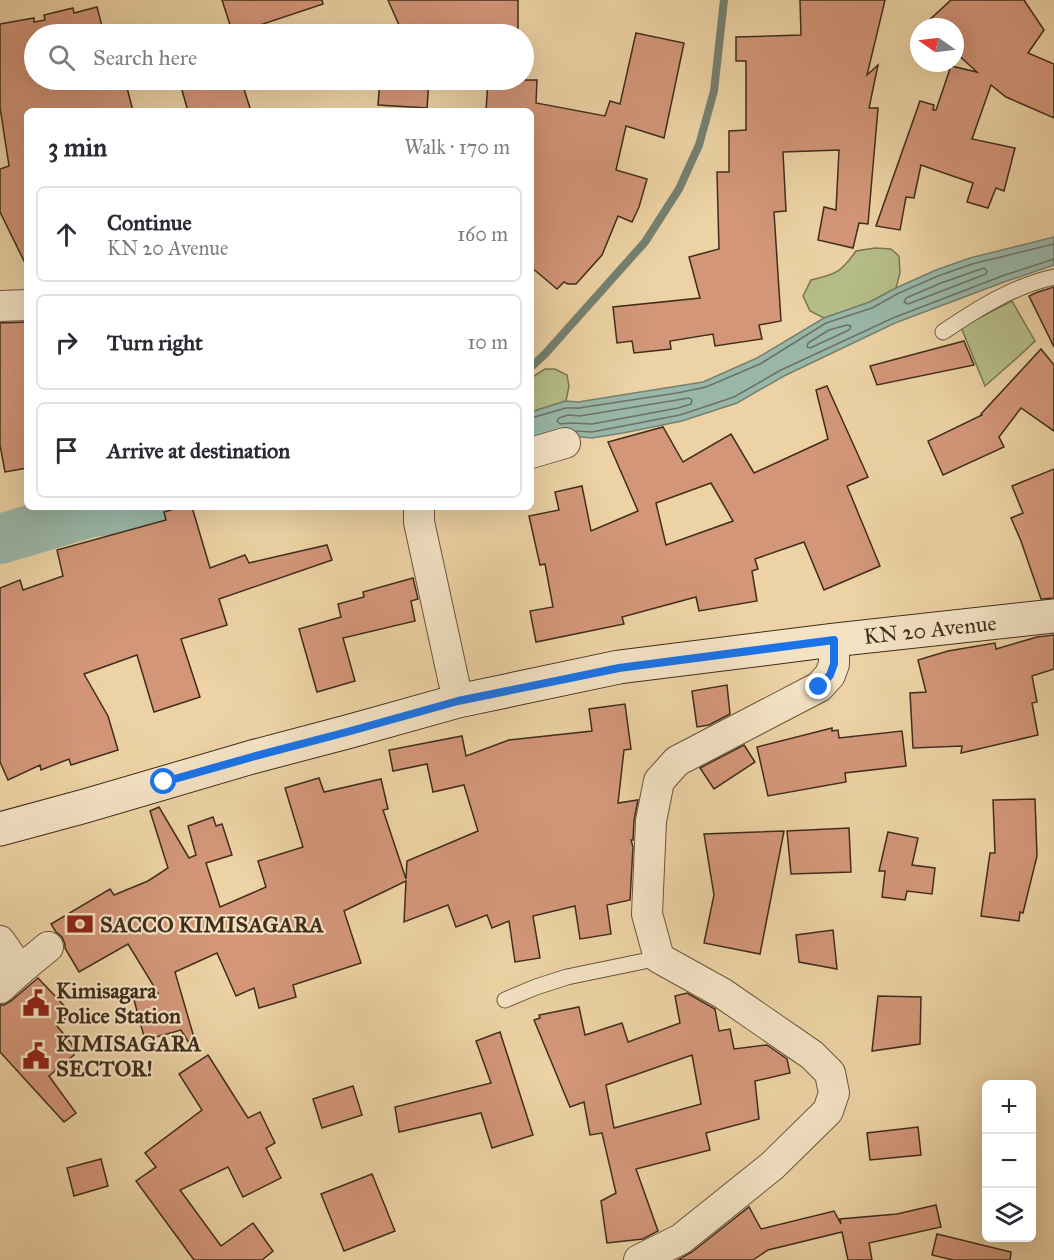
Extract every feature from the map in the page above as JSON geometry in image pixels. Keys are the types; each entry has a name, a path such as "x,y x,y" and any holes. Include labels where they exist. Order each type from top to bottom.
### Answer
{"main road":[{"name":"KN 20 Avenue","path":"0,829 458,701 619,668 834,640 1054,616"}],"street":[{"path":"0,306 24,305"},
{"path":"534,452 565,443"},
{"path":"418,510 458,701"},
{"path":"639,1260 681,1239 772,1166 828,1111 834,1093 830,1073 812,1055 722,993 659,958 647,914 651,820 658,781 677,760 819,687 830,675 834,664 834,640"},
{"path":"0,940 10,979 48,947"}],"lane":[{"path":"943,332 1012,290 1054,277"},
{"path":"505,1000 567,977 659,958"}],"green space":[{"path":"875,248 891,249 899,256 900,273 896,288 870,302 824,318 810,311 803,296 811,280 838,271 856,251"},
{"path":"1012,301 1035,341 985,386 961,327"},
{"path":"545,369 555,369 567,375 569,386 566,401 534,411 534,376"}],"water":[{"path":"1054,237 1054,265 895,323 784,376 737,403 682,421 623,433 592,438 571,436 534,442 534,411 566,401 578,402 703,382 757,358 824,318 870,302 936,270 970,258"}],"building":[{"path":"222,0 322,0 323,4 263,24 230,24"},
{"path":"388,0 518,0 518,24 399,24"},
{"path":"800,0 885,0 867,75 878,65 869,108 878,108 868,224 859,223 853,248 818,240 824,207 836,210 839,150 783,152 786,211 774,212 781,321 759,325 762,339 715,346 713,334 670,341 671,349 634,353 632,341 617,343 613,307 700,298 689,257 719,249 717,172 729,172 729,131 746,130 746,61 736,61 736,37 801,35"},
{"path":"951,0 1024,0 1044,30 1028,53 1054,64 1054,118 1006,97 991,85 972,139 1015,148 1004,191 996,188 988,208 967,202 973,183 921,165 914,198 906,197 900,230 876,226 920,101 934,105 933,110 936,110 949,72 964,72 964,69 977,72 964,60 964,18 932,18"},
{"path":"97,7 101,24 24,24 24,90 128,90 132,108 24,108 24,261 0,212 0,169 9,166 0,107 0,24 34,18 34,22 45,20 44,15 73,8 74,13"},
{"path":"636,33 684,43 664,138 626,126 616,170 647,179 632,222 618,216 602,255 576,284 564,282 557,289 534,270 534,108 486,108 487,90 534,90 534,80 537,80 536,103 605,116 610,101 620,104"},
{"path":"182,90 244,90 250,108 187,108"},
{"path":"379,90 428,90 427,108 378,105"},
{"path":"1054,287 1054,347 1029,296"},
{"path":"24,322 24,469 5,472 0,445 0,323"},
{"path":"964,341 974,365 877,385 870,366"},
{"path":"1041,349 1054,365 1054,431 1021,408 999,437 1004,447 943,475 928,441 982,415"},
{"path":"827,386 868,477 847,486 880,566 824,590 804,542 755,559 758,569 752,571 757,601 699,611 696,597 622,617 624,624 536,642 530,611 553,607 545,564 540,565 529,516 559,510 555,492 582,486 591,531 638,511 608,442 663,427 683,462 731,434 754,473 828,439 816,390","holes":["711,483 733,521 666,545 656,503"]},
{"path":"1054,469 1054,598 1041,599 1011,518 1023,513 1012,486"},
{"path":"193,510 210,568 245,555 249,563 327,545 332,560 219,599 227,625 181,639 200,697 154,712 137,655 84,674 108,716 118,750 71,765 69,759 41,770 40,765 8,780 0,762 0,588 20,580 23,590 63,576 57,550 166,520 164,512"},
{"path":"413,578 418,599 411,601 415,621 343,638 355,681 317,692 299,629 341,617 338,604 364,597 363,592"},
{"path":"1054,635 1054,669 1032,676 1037,702 1032,703 1038,735 961,753 962,746 913,748 910,693 926,692 918,660 948,651 995,643 996,649 1037,637"},
{"path":"727,685 730,714 709,725 697,727 692,691"},
{"path":"625,704 631,749 624,750 618,803 638,800 633,840 631,840 633,847 630,900 607,905 611,934 580,939 575,906 533,916 540,958 515,962 509,921 492,928 487,915 456,927 448,905 404,922 406,881 344,911 361,963 293,985 296,997 259,1008 254,988 236,996 217,953 175,972 195,1041 189,1043 181,1030 145,1040 134,1000 158,993 128,944 79,972 65,948 62,937 51,924 110,889 114,895 148,881 168,868 150,811 159,807 189,858 196,855 188,826 213,817 216,826 222,824 232,855 206,863 220,907 266,887 258,861 303,847 285,788 319,778 324,792 381,779 388,809 383,810 406,879 407,861 478,831 464,785 433,792 427,764 393,771 389,750 462,736 466,756 509,740 592,731 589,709"},
{"path":"832,728 832,731 838,730 839,738 902,731 906,766 845,773 846,782 768,796 757,747"},
{"path":"744,745 755,762 714,789 700,768"},
{"path":"1035,799 1037,856 1023,913 1020,912 1019,921 981,916 990,853 995,853 993,800"},
{"path":"849,828 851,872 791,874 787,831"},
{"path":"784,831 760,954 704,943 714,895 704,834"},
{"path":"888,832 918,838 912,865 935,868 932,894 907,891 905,900 882,897 885,871 879,871"},
{"path":"833,930 837,969 799,962 796,935"},
{"path":"38,978 71,1013 57,1026 72,1044 74,1055 49,1076 76,1113 64,1122 0,1052 0,1005 11,1001"},
{"path":"687,993 715,1009 719,1031 730,1029 734,1049 767,1045 787,1059 790,1073 755,1081 759,1119 706,1133 710,1150 636,1169 658,1231 643,1239 607,1243 601,1201 616,1193 602,1133 590,1135 584,1102 570,1107 534,1020 540,1018 539,1015 579,1007 585,1035 622,1023 628,1042 680,1023 675,996","holes":["692,1055 701,1104 614,1128 606,1085"]},
{"path":"878,996 921,997 920,1044 872,1051"},
{"path":"500,1032 533,1135 492,1148 481,1113 399,1132 395,1107 491,1083 476,1041"},
{"path":"208,1055 248,1118 260,1112 275,1143 266,1148 281,1178 243,1197 228,1167 180,1190 221,1246 253,1223 273,1251 262,1260 194,1260 136,1181 156,1167 145,1153 202,1110 179,1074"},
{"path":"353,1086 362,1115 322,1128 313,1099"},
{"path":"918,1127 921,1155 870,1160 867,1133"},
{"path":"101,1159 108,1186 74,1196 67,1168"},
{"path":"372,1174 395,1231 344,1251 321,1194"},
{"path":"936,1205 941,1227 869,1243 872,1260 848,1260 842,1232 768,1250 753,1260 678,1260 692,1252 749,1207 761,1229 834,1211 841,1224 840,1219 897,1214"},
{"path":"937,1234 1011,1252 1010,1260 953,1260 932,1255"}],"waterway":[{"path":"534,364 645,242 679,189 699,145 714,91 724,0"},
{"path":"0,539 91,512 113,510"}],"place":[{"name":"SACCO KIMISAGARA","path":"80,924"},
{"name":"Kimisagara Police Station","path":"36,1003"},
{"name":"KIMISAGARA SECTOR!","path":"36,1056"}],"route":[{"path":"164,782 458,701 619,668 834,640 834,664 830,675 819,687"}]}
